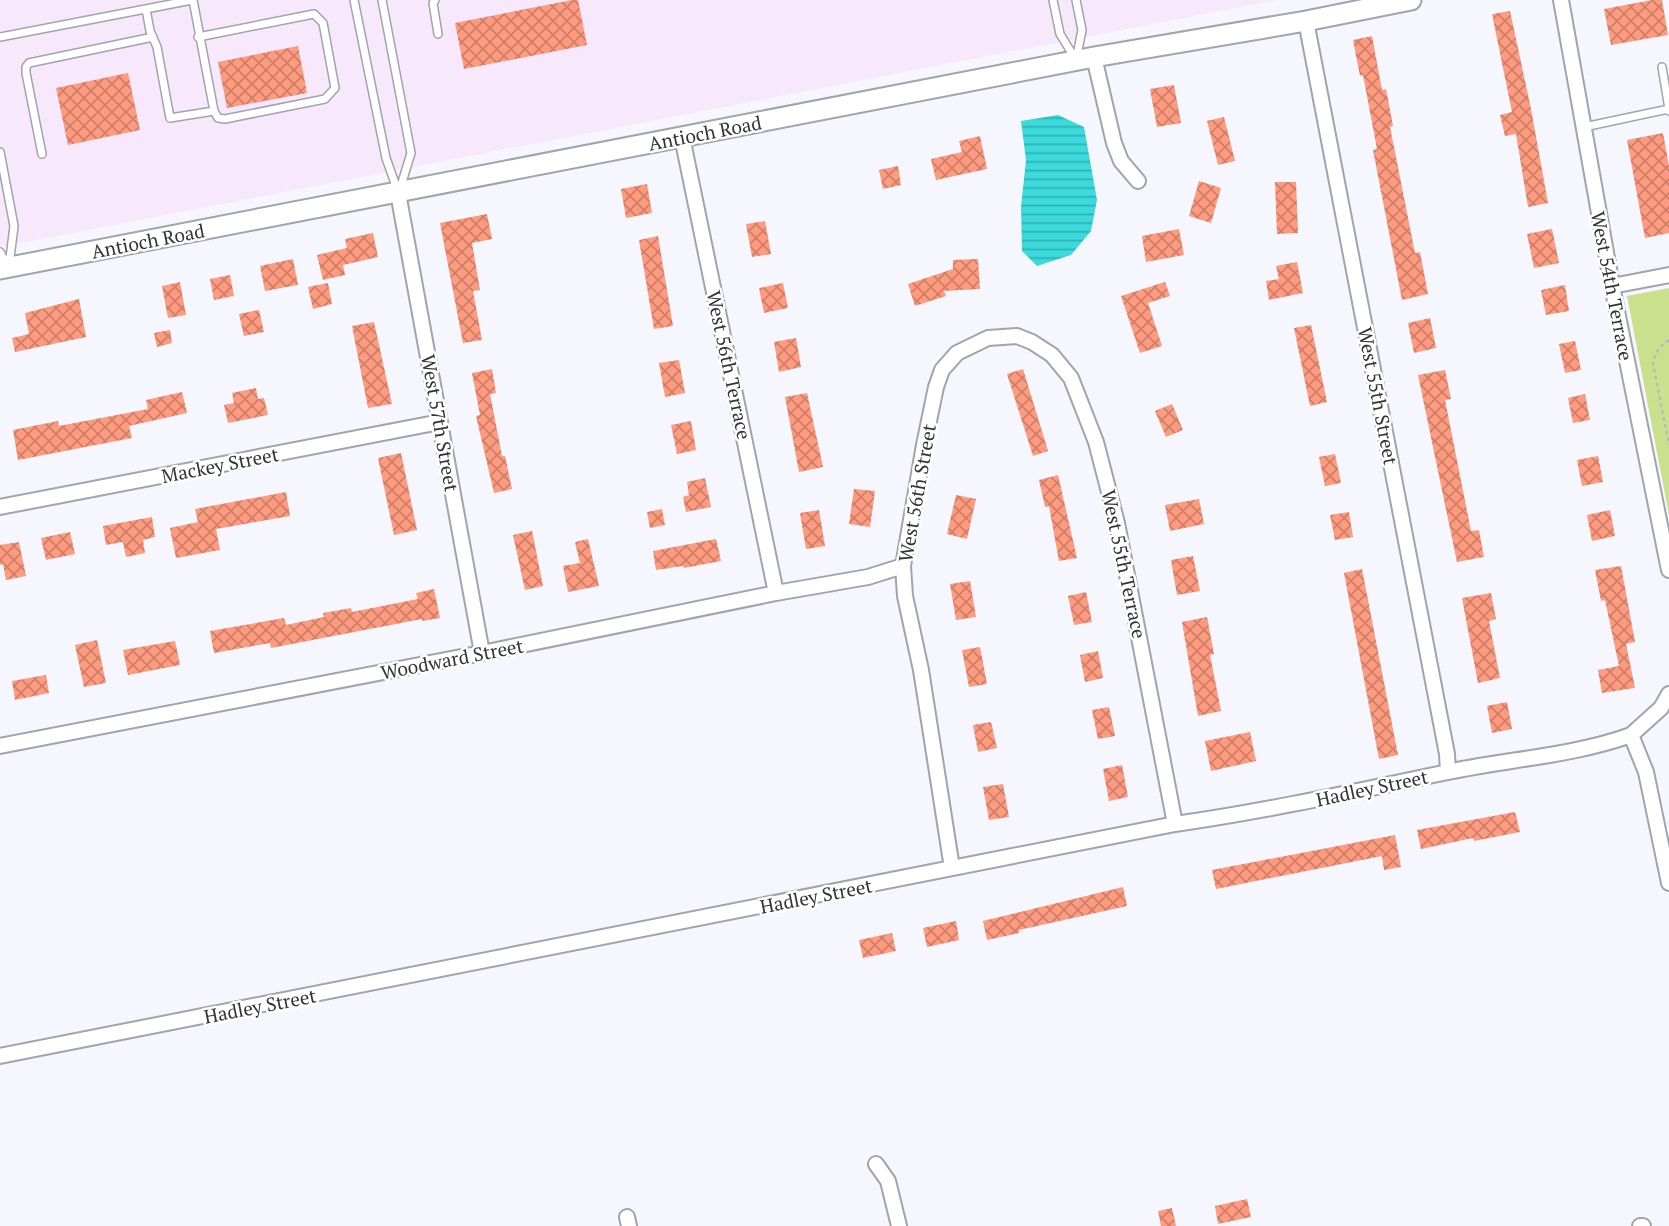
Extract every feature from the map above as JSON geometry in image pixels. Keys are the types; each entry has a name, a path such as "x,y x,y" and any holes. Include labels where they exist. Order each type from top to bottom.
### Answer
{"main road":[{"name":"Antioch Road","path":"3,263 398,193 1085,58 1306,21 1411,0"}],"street":[{"name":"West 54th Terrace","path":"1561,0 1612,286 1668,560"},
{"name":"West 55th Street","path":"1306,21 1447,754 1448,772"},
{"path":"1085,58 1121,161 1138,181"},
{"name":"West 56th Terrace","path":"682,137 776,593"},
{"name":"West 57th Street","path":"398,193 482,653"},
{"path":"1612,286 1669,275"},
{"name":"West 56th Street","path":"952,868 920,670 905,596 903,566 924,445 942,370 957,353 972,344 988,338 1017,336"},
{"name":"West 55th Terrace","path":"1017,336 1032,342 1062,365 1072,378 1096,442 1117,523 1175,824"},
{"name":"Mackey Street","path":"0,507 440,422"},
{"name":"Woodward Street","path":"0,746 868,577 903,566"},
{"path":"1669,694 1661,708 1631,735 1646,772 1669,883"},
{"name":"Hadley Street","path":"0,1056 1175,824 1258,811 1601,744 1631,735"},
{"path":"876,1164 888,1181 899,1226"}],"lane":[{"path":"0,37 192,0 198,37 214,111 218,118 225,119 326,99 335,88 323,23 314,14 198,37"},
{"path":"354,0 386,158 398,193"},
{"path":"382,0 411,153 398,193"},
{"path":"435,0 433,3 438,34"},
{"path":"1053,0 1060,34 1085,58"},
{"path":"1076,0 1085,58"},
{"path":"146,9 157,47 170,118 214,111"},
{"path":"42,154 26,73 29,63 153,37"},
{"path":"1583,127 1669,110 1662,67"},
{"path":"0,152 14,226 3,263"}],"path":[{"path":"1669,340 1660,346 1653,364 1669,445"}],"shaded area":[{"path":"0,0 1277,0 0,247"}],"green space":[{"path":"1669,288 1669,515 1627,296"}],"water":[{"path":"1058,115 1084,127 1097,200 1091,231 1071,255 1037,266 1022,251 1021,207 1026,160 1021,121"}],"building":[{"path":"578,0 587,45 464,69 455,23"},
{"path":"1662,0 1668,35 1611,45 1604,9"},
{"path":"1510,11 1548,203 1528,207 1516,134 1505,136 1500,115 1512,112 1492,14"},
{"path":"1372,36 1382,90 1386,89 1393,126 1390,127 1415,253 1420,252 1428,294 1402,300 1373,150 1377,149 1363,75 1360,76 1353,40"},
{"path":"298,46 307,93 227,108 218,62"},
{"path":"128,73 140,130 68,145 56,88"},
{"path":"1174,85 1181,123 1157,127 1150,89"},
{"path":"1224,117 1235,161 1218,165 1207,121"},
{"path":"1663,133 1669,166 1669,233 1645,238 1627,140"},
{"path":"980,136 987,169 936,180 931,159 962,152 959,141"},
{"path":"898,166 901,185 883,189 879,170"},
{"path":"1199,181 1221,188 1211,223 1189,216"},
{"path":"1275,182 1296,182 1298,233 1277,234"},
{"path":"647,184 652,213 626,218 621,189"},
{"path":"487,214 492,239 472,243 480,290 473,291 482,340 463,343 440,223"},
{"path":"765,221 771,254 752,257 746,224"},
{"path":"1179,229 1184,255 1146,262 1142,236"},
{"path":"1552,229 1559,263 1534,268 1527,234"},
{"path":"373,233 378,257 343,265 345,275 323,280 317,255 347,248 345,239"},
{"path":"658,236 673,326 654,329 639,240"},
{"path":"293,259 298,285 265,291 260,266"},
{"path":"978,259 980,289 944,291 946,296 915,306 908,284 953,269 953,260"},
{"path":"1297,262 1303,293 1269,300 1266,281 1279,279 1276,266"},
{"path":"230,275 234,296 214,300 210,279"},
{"path":"180,282 186,315 168,318 162,286"},
{"path":"1165,282 1170,296 1148,303 1162,346 1140,353 1121,296"},
{"path":"328,283 332,304 313,309 308,287"},
{"path":"783,283 788,308 764,313 759,288"},
{"path":"1565,285 1569,311 1546,315 1541,290"},
{"path":"79,299 86,337 15,352 12,338 29,334 25,313"},
{"path":"259,310 264,332 244,336 239,314"},
{"path":"1430,318 1436,348 1414,353 1408,323"},
{"path":"374,322 392,404 368,408 352,326"},
{"path":"1311,325 1327,402 1310,406 1294,328"},
{"path":"170,330 172,343 157,347 154,333"},
{"path":"796,338 801,367 779,372 774,342"},
{"path":"1575,341 1581,370 1565,373 1559,344"},
{"path":"679,360 685,393 665,397 659,363"},
{"path":"492,369 496,393 490,394 502,456 505,456 512,489 494,493 476,416 480,415 472,373"},
{"path":"1023,369 1048,451 1033,456 1007,374"},
{"path":"1445,370 1451,399 1445,400 1471,531 1479,530 1484,557 1457,562 1418,375"},
{"path":"256,388 258,399 264,398 268,415 228,423 224,405 234,403 232,393"},
{"path":"182,392 187,413 129,426 132,438 18,460 13,430 58,421 59,426 148,409 146,400"},
{"path":"807,393 823,467 799,472 785,397"},
{"path":"1585,394 1590,420 1573,423 1568,398"},
{"path":"1172,404 1183,430 1166,437 1155,411"},
{"path":"691,421 696,450 677,454 671,425"},
{"path":"401,453 417,530 394,535 378,458"},
{"path":"1335,454 1341,483 1325,486 1319,457"},
{"path":"1598,456 1603,482 1582,486 1577,460"},
{"path":"1058,475 1077,558 1059,561 1049,506 1045,507 1039,480"},
{"path":"705,478 711,507 686,512 683,497 689,495 687,482"},
{"path":"854,489 875,491 870,527 849,524"},
{"path":"286,492 290,516 216,529 220,550 176,558 170,528 198,522 195,509"},
{"path":"956,495 976,499 967,539 947,534"},
{"path":"1199,499 1204,524 1170,531 1165,505"},
{"path":"662,509 665,525 650,528 647,512"},
{"path":"819,510 825,546 806,549 800,513"},
{"path":"1610,510 1615,536 1592,541 1587,515"},
{"path":"1349,512 1353,537 1335,540 1330,515"},
{"path":"152,517 155,537 143,540 145,553 126,557 123,542 106,545 103,526"},
{"path":"532,531 543,586 525,590 513,535"},
{"path":"70,532 75,554 46,560 41,538"},
{"path":"588,539 599,586 568,592 563,566 580,563 575,542"},
{"path":"716,539 721,561 656,570 653,551"},
{"path":"19,542 26,576 6,580 3,564 0,565 0,545"},
{"path":"1193,556 1200,591 1177,595 1171,560"},
{"path":"1621,566 1635,642 1626,644 1635,688 1602,693 1598,670 1619,666 1605,600 1601,601 1595,570"},
{"path":"1362,569 1398,755 1379,759 1344,573"},
{"path":"970,581 976,617 956,620 950,584"},
{"path":"434,589 440,618 422,619 271,648 270,643 214,653 210,631 284,618 286,625 324,617 323,613 351,608 352,612 418,599 416,593"},
{"path":"1086,592 1092,622 1074,625 1068,596"},
{"path":"1491,593 1496,619 1489,621 1500,678 1478,683 1462,598"},
{"path":"1207,617 1214,654 1210,655 1221,711 1198,716 1182,622"},
{"path":"97,640 106,683 84,687 75,645"},
{"path":"175,641 180,665 128,675 123,650"},
{"path":"980,647 987,684 969,687 962,650"},
{"path":"1098,651 1103,678 1085,682 1080,655"},
{"path":"46,675 49,693 15,700 12,681"},
{"path":"1507,702 1512,729 1492,733 1487,706"},
{"path":"1109,707 1115,736 1098,739 1092,710"},
{"path":"991,722 997,748 978,752 973,725"},
{"path":"1250,732 1256,761 1211,771 1205,741"},
{"path":"1122,765 1128,797 1109,801 1103,769"},
{"path":"1003,784 1009,817 989,820 983,787"},
{"path":"1515,812 1520,832 1421,849 1417,830"},
{"path":"1395,835 1401,867 1384,870 1382,856 1216,889 1212,870"},
{"path":"1123,887 1127,906 1019,930 1019,933 987,940 983,921"},
{"path":"956,921 959,940 927,947 923,928"},
{"path":"892,933 896,951 863,958 859,940"},
{"path":"1247,1199 1251,1217 1218,1224 1215,1206"},
{"path":"1172,1208 1176,1226 1161,1226 1158,1211"}]}
